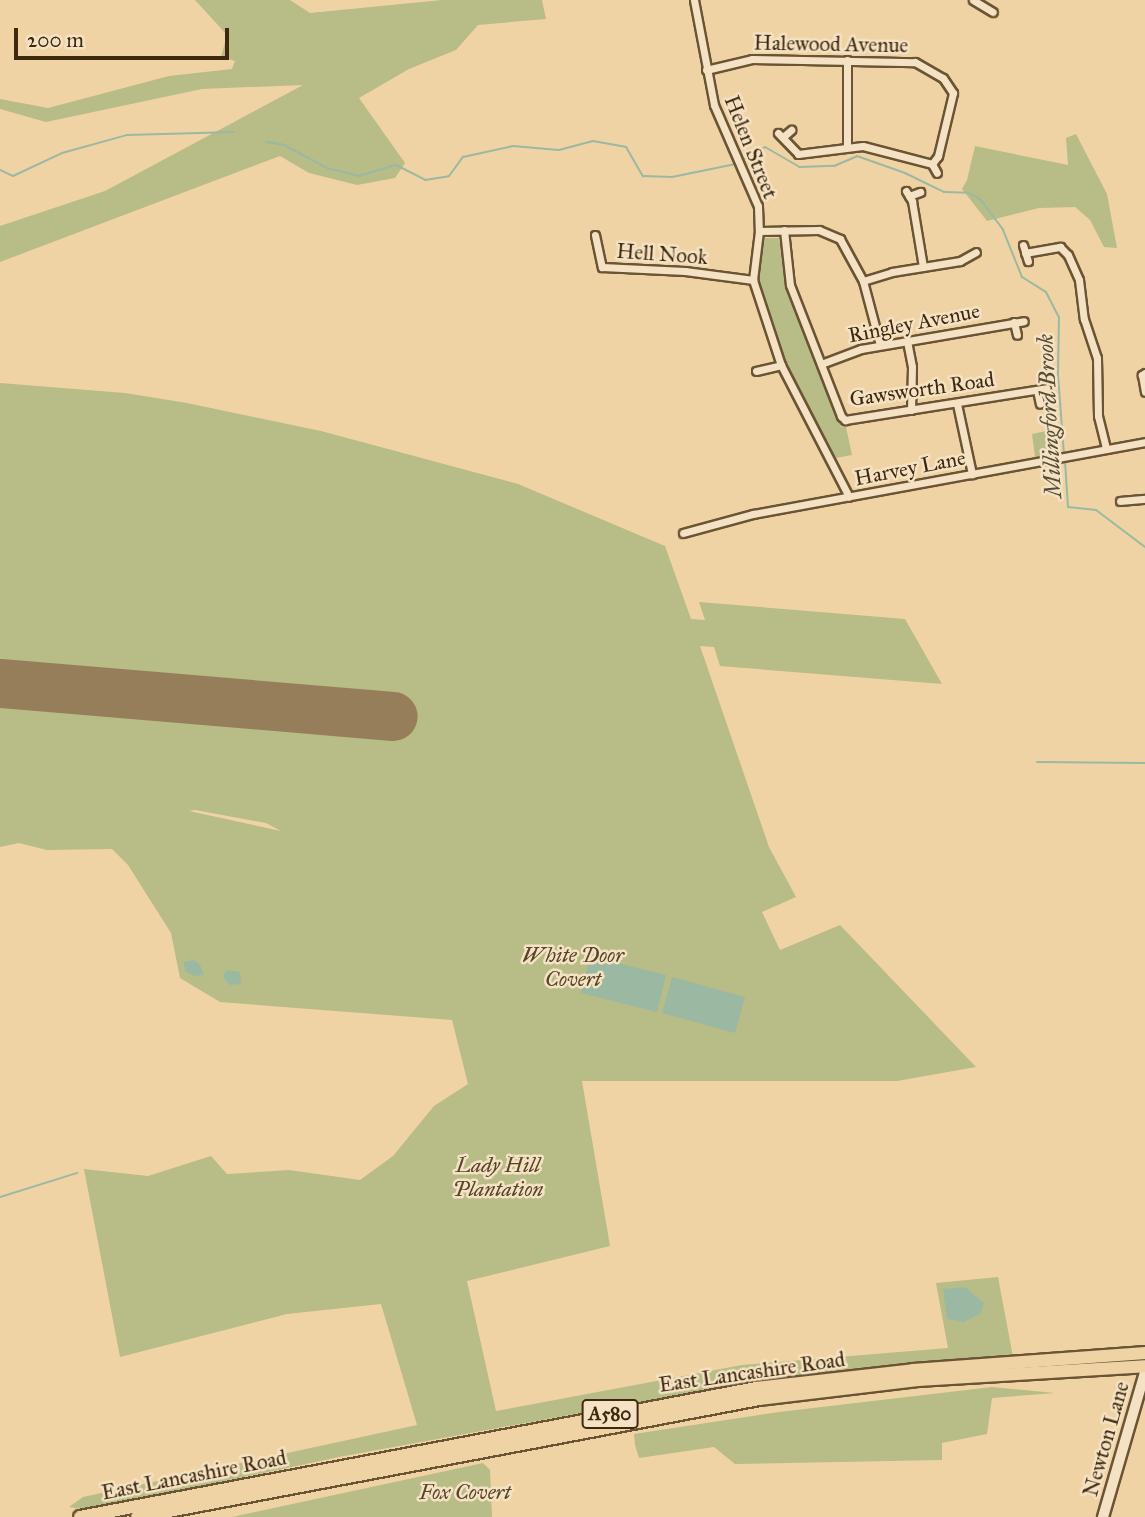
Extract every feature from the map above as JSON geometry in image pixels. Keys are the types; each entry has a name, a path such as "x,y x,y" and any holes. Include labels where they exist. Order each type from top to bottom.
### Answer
{"highway":[{"name":"East Lancashire Road","path":"80,1517 756,1388 914,1370 1145,1353"},
{"name":"East Lancashire Road","path":"137,1517 760,1399 918,1380 1145,1366"}],"street":[{"name":"Helen Street","path":"694,0 714,105 758,206 759,231 752,280 781,365 849,497"},
{"path":"973,0 993,12"},
{"name":"Halewood Avenue","path":"706,70 752,59 910,60 949,84 953,97 938,156 932,164"},
{"path":"847,60 847,146"},
{"path":"791,130 780,135 798,154 847,146 874,148 932,164 937,173"},
{"path":"920,192 908,193 915,216 923,267"},
{"name":"Gawsworth Road","path":"784,230 790,285 845,420 1042,389 1040,404"},
{"path":"759,231 819,230 834,234 844,245 863,281 880,345"},
{"name":"Hell Nook","path":"595,235 602,267 685,271 752,280"},
{"path":"1025,253 1060,247 1068,255 1079,280 1084,319 1097,358 1097,406 1106,449"},
{"path":"863,281 960,261 976,252"},
{"name":"Ringley Avenue","path":"821,364 880,345 1024,321"},
{"path":"1014,322 1017,335"},
{"path":"907,341 912,367 911,410"},
{"path":"755,371 781,365"},
{"path":"1145,373 1142,376 1145,392"},
{"path":"957,404 972,474"},
{"name":"Harvey Lane","path":"683,533 753,514 1145,442"},
{"path":"1120,501 1145,499"},
{"name":"Newton Lane","path":"1103,1517 1145,1372"}],"green space":[{"path":"195,0 290,0 310,13 442,0 542,0 546,19 478,25 456,50 409,69 359,98 405,163 395,178 357,185 309,173 280,156 0,262 0,226 105,191 303,85 202,89 46,122 0,109 0,99 48,108 169,76 232,69 235,61 221,57 227,35"},
{"path":"1076,134 1107,194 1117,248 1104,247 1090,220 1075,207 1039,208 987,221 962,189 967,180 975,146 1068,165 1066,138"},
{"path":"764,238 779,238 787,288 841,427 846,427 852,455 836,458 818,426 811,419 810,410 783,363 772,330 771,316 755,279"},
{"path":"0,383 125,393 187,403 321,431 518,484 665,546 691,619 705,620 699,602 905,619 942,684 720,666 714,647 700,646 769,847 796,897 762,912 780,950 840,925 976,1067 897,1081 582,1081 610,1246 467,1281 496,1411 742,1365 948,1348 936,1283 998,1277 1013,1357 745,1383 339,1457 87,1510 69,1507 83,1497 417,1425 381,1304 287,1314 120,1357 84,1169 148,1176 211,1156 227,1174 289,1170 360,1180 393,1156 434,1106 468,1084 452,1020 220,1002 180,978 171,933 128,865 112,849 47,850 19,843 0,847","holes":["195,810 266,823 281,831 189,811"]},
{"path":"1051,430 1053,454 1035,457 1032,434"},
{"path":"992,1387 1055,1393 992,1398 987,1434 942,1443 942,1460 735,1464 714,1447 639,1458 635,1445 634,1434 779,1412"},
{"name":"Fox Covert","path":"483,1463 490,1470 492,1517 232,1517"}],"shaded area":[{"path":"590,956 666,975 657,1012 581,993"},
{"path":"194,960 200,965 204,975 194,976 185,971 184,962"},
{"path":"226,970 240,972 241,984 230,985 223,977"},
{"path":"672,977 745,997 735,1033 662,1013"},
{"path":"965,1287 984,1303 980,1314 964,1322 947,1319 943,1289"}],"waterway":[{"path":"0,170 13,176 62,153 127,135 234,132"},
{"name":"Millingford Brook","path":"266,142 284,145 327,168 359,176 396,165 425,180 449,176 463,157 513,146 559,150 593,141 626,147 643,176 672,177 736,164"},
{"name":"Millingford Brook","path":"741,161 765,147 799,167 834,166 857,156 905,173 944,192 969,193 980,199 1003,230 1022,277 1046,292 1059,317 1058,375 1064,455"},
{"name":"Millingford Brook","path":"1065,461 1068,507 1096,510 1145,547"},
{"path":"1037,762 1145,763"},
{"path":"0,1197 77,1173"}],"runway":[{"path":"0,683 393,716"}],"park label":[{"name":"White Door Covert","path":"573,967"},
{"name":"Lady Hill Plantation","path":"498,1177"}]}
